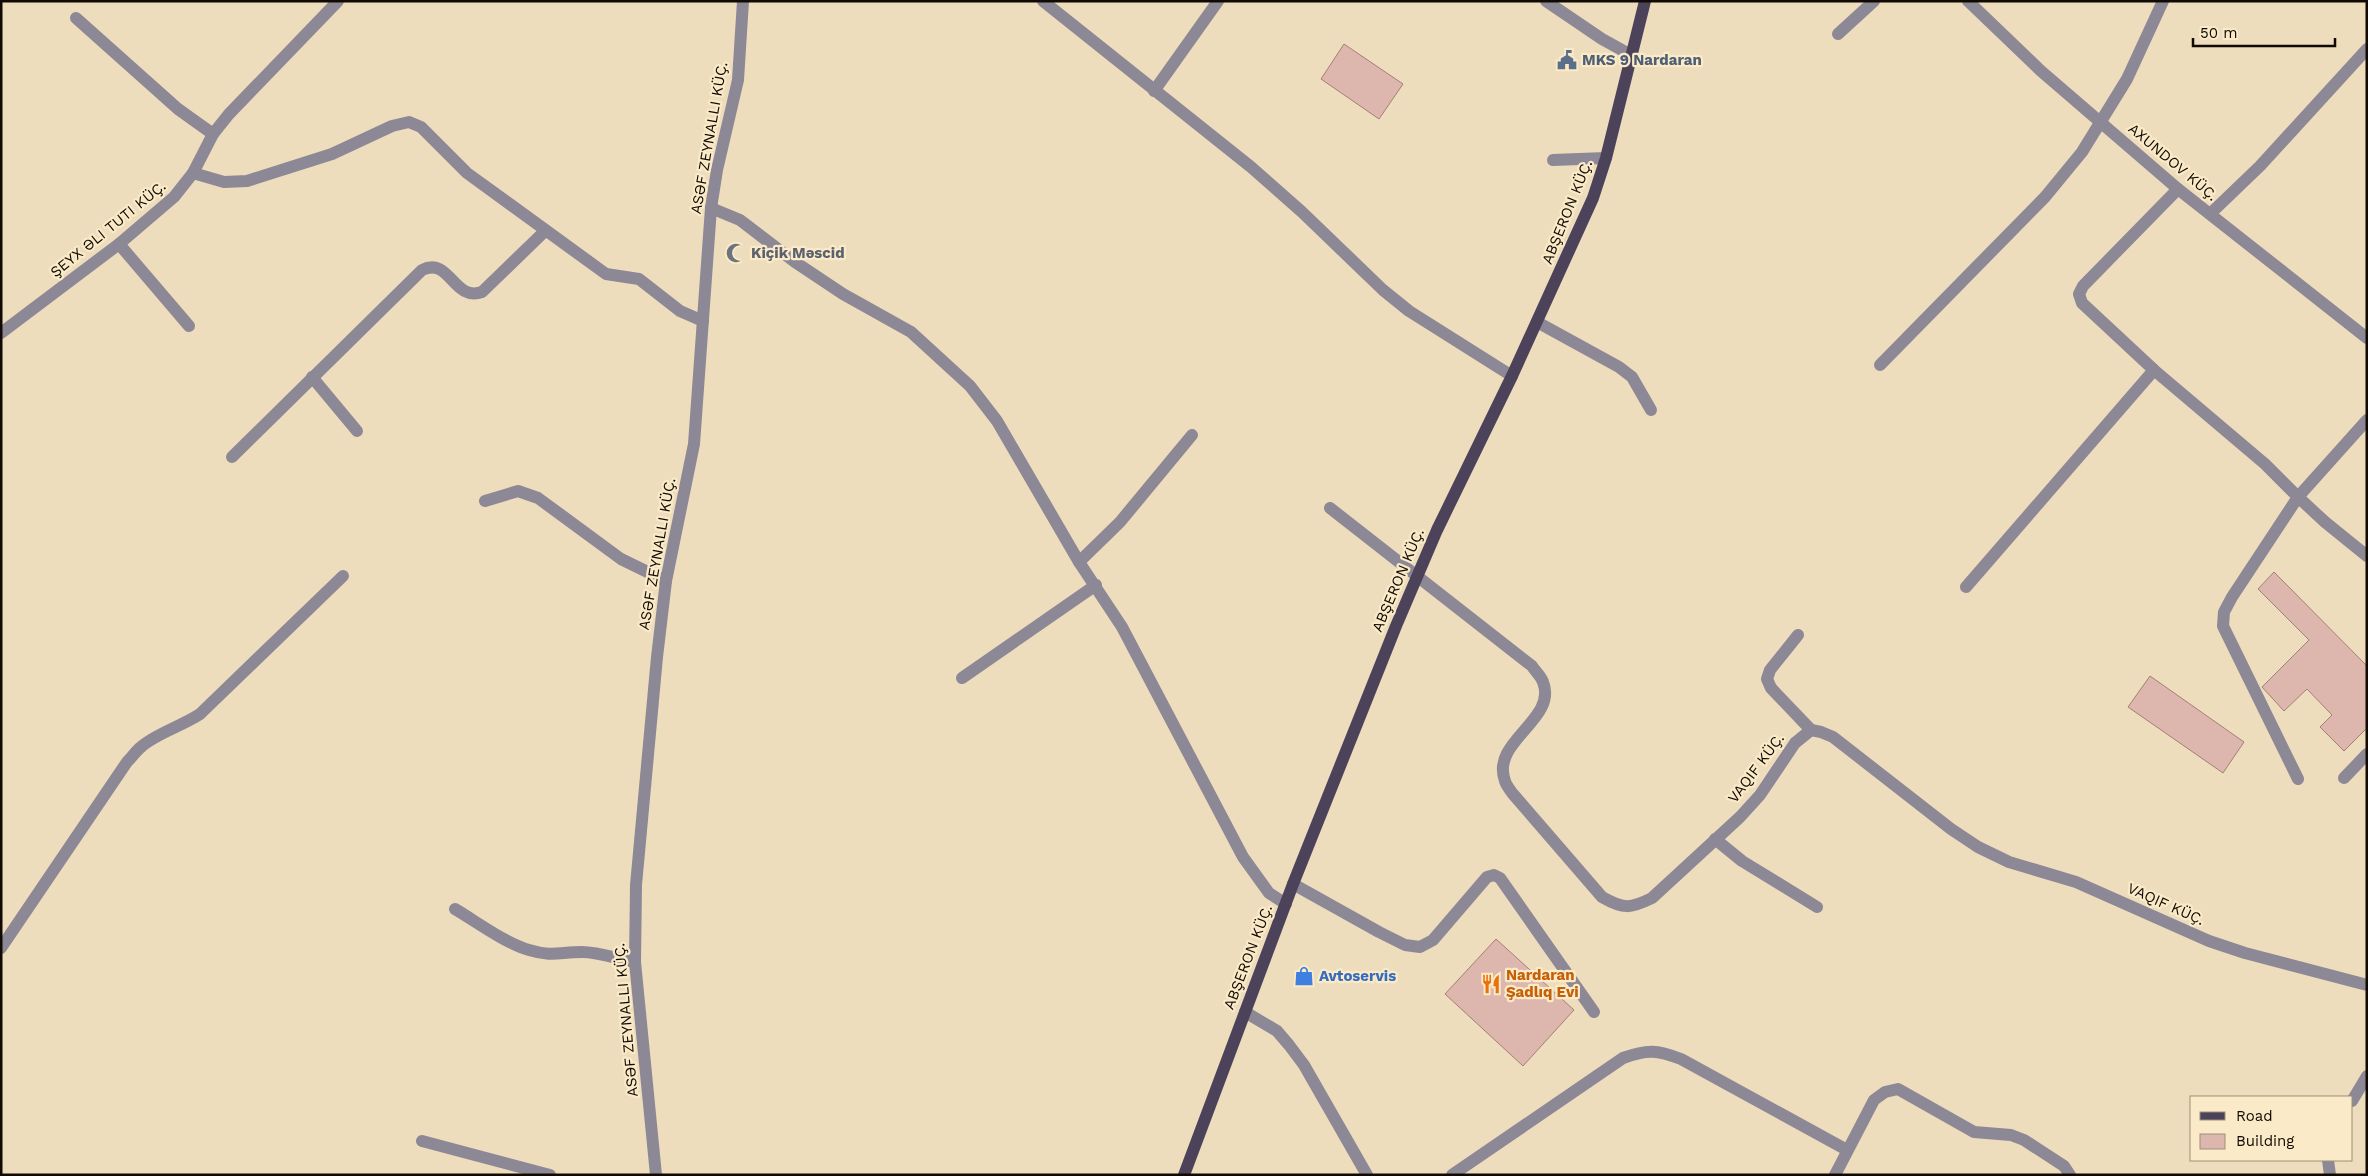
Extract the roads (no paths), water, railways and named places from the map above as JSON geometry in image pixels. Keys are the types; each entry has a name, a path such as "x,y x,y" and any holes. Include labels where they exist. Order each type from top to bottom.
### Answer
{"main road":[{"name":"ABŞERON KÜÇ.","path":"1184,1175 1293,884 1418,575 1576,239 1606,158 1645,1"}],"street":[{"path":"656,1175 634,962 636,885 666,581 694,444 711,208 717,170 738,80 744,1"},
{"path":"1043,1 1251,167 1409,312 1512,376"},
{"path":"1154,91 1218,1"},
{"path":"1546,1 1602,39 1631,55"},
{"path":"1838,34 1874,1"},
{"name":"AXUNDOV KÜÇ.","path":"1968,1 2101,123 2178,189 2367,338"},
{"path":"1880,365 2045,197 2082,152 2127,79 2163,1"},
{"name":"ŞEYX ƏLI TUTI KÜÇ.","path":"1,333 119,244 174,197 193,173 213,134 331,4"},
{"path":"76,18 178,109 213,134"},
{"path":"2210,214 2260,166 2367,49"},
{"path":"193,173 224,182 246,181 332,154 392,126 410,122 421,127 467,173 606,274 639,279 680,311 703,321"},
{"path":"1553,160 1606,158"},
{"path":"2178,189 2083,286 2080,294 2082,302 2154,370 2265,464 2332,528 2367,556"},
{"path":"711,208 740,220 795,262 843,294 911,332 970,386 997,421 1079,562 1122,627 1243,857 1269,893 1286,904"},
{"path":"232,457 422,270 430,266 437,267 467,294 482,292 545,230"},
{"path":"119,244 189,326"},
{"path":"1537,322 1619,367 1632,377 1651,410"},
{"path":"1966,587 2154,370"},
{"path":"312,377 357,432"},
{"path":"2298,779 2223,626 2224,612 2298,497 2367,420"},
{"path":"1079,562 1120,522 1192,435"},
{"path":"485,501 518,491 538,498 620,559 666,581"},
{"name":"VAQIF KÜÇ.","path":"1330,508 1532,666 1543,680 1546,696 1541,708 1506,755 1502,768 1504,780 1513,794 1602,896 1618,905 1635,907 1652,898 1740,817 1760,795 1795,743 1811,730 1833,737 1951,829 1978,847 2009,862 2076,882 2209,941 2236,950 2367,984"},
{"path":"1,948 127,762 140,747 151,739 184,725 200,714 342,576"},
{"path":"962,678 1096,585"},
{"path":"1798,635 1770,670 1767,679 1771,688 1811,730"},
{"path":"2344,778 2367,754"},
{"path":"1715,839 1742,862 1817,907"},
{"path":"1293,884 1405,945 1420,947 1433,940 1487,877 1494,875 1500,878 1594,1012"},
{"path":"455,909 527,950 554,955 581,952 592,953 634,962"},
{"path":"1245,1012 1277,1031 1304,1065 1367,1175"},
{"path":"1452,1175 1623,1058 1643,1051 1659,1052 1681,1059 1847,1150"},
{"path":"2353,1099 2367,1076"},
{"path":"1835,1175 1874,1100 1885,1092 1898,1089 1974,1132 2011,1135 2024,1140 2064,1166 2070,1175"},
{"path":"422,1141 550,1175"},
{"path":"2328,1161 2330,1175"}],"place":[{"name":"MKS 9 Nardaran","path":"1567,60"},
{"name":"Kiçik Məscid","path":"736,253"},
{"name":"Avtoservis","path":"1304,976"},
{"name":"Nardaran Şadlıq Evi","path":"1491,984"}]}
